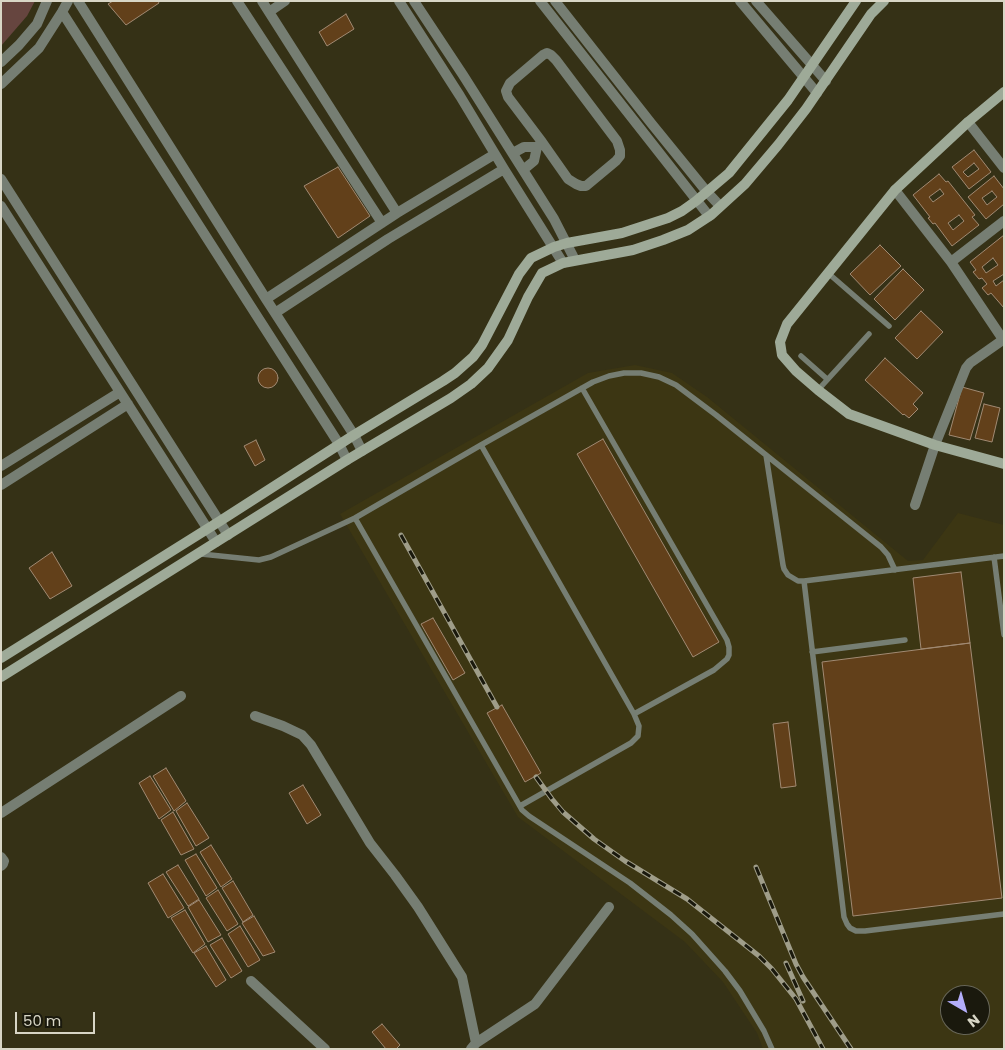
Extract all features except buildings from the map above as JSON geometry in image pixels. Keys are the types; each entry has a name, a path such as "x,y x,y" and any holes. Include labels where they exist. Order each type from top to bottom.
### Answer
{"street":[{"path":"1,62 37,24 47,1"},
{"path":"1,84 38,48 68,1"},
{"path":"78,1 354,435 362,451"},
{"path":"237,1 382,223"},
{"path":"262,1 397,213"},
{"path":"269,12 285,1"},
{"path":"399,1 563,262"},
{"path":"414,1 513,153 554,219 575,260"},
{"path":"540,1 709,216"},
{"path":"555,1 650,123 720,206"},
{"path":"740,1 817,93"},
{"path":"756,1 826,81"},
{"path":"1,658 339,444 444,381 473,357 482,345 519,274 531,258 567,243 622,233 668,218 696,201 729,173 788,100 856,1"},
{"path":"1,677 471,384 488,368 508,340 542,272 563,262 633,250 688,230 709,216 745,184 772,152 826,81 871,14 884,1"},
{"path":"62,12 339,444 347,460"},
{"path":"523,170 534,161 539,144 506,91 510,83 543,54 547,53 556,60 617,141 620,156 586,186 581,186 568,179 539,144"},
{"path":"1004,92 968,122 895,190 787,324 780,342 782,355 796,371 849,414 935,445 1004,464"},
{"path":"968,122 1004,168"},
{"path":"513,153 524,147 539,144"},
{"path":"266,299 397,213 496,154"},
{"path":"275,313 388,239 504,169"},
{"path":"1,180 228,535"},
{"path":"895,190 952,262 1003,340 970,363 966,368 935,445 915,505"},
{"path":"1,206 216,542"},
{"path":"952,262 1004,221"},
{"path":"1,466 120,392"},
{"path":"1,485 128,404"},
{"path":"1,813 181,696"},
{"path":"256,716 302,735 311,745 370,843 396,875 418,907 462,977 473,1046 535,1004 608,907"},
{"path":"251,982 325,1049"}],"lane":[{"path":"828,273 889,326"},
{"path":"818,390 869,334"},
{"path":"801,356 828,379"},
{"path":"198,553 260,560 270,556 355,518 582,388 601,379 624,372 659,376 676,385 881,547 888,555 895,570"},
{"path":"582,388 728,640 730,647 727,659 714,670 634,714"},
{"path":"481,445 634,714 639,726 637,738 626,746 520,806"},
{"path":"766,455 784,569 792,578 798,581 1004,556"},
{"path":"355,518 520,806 529,816 643,893 692,934 740,991 764,1031 772,1049"},
{"path":"994,557 1004,634"},
{"path":"804,581 844,916 847,924 853,930 860,931 1004,914"},
{"path":"812,652 905,640"}],"shaded area":[{"path":"1,1 35,1 27,16 1,46"},
{"path":"635,365 672,373 707,397 908,561 923,560 958,513 1004,525 1004,1049 763,1049 757,1033 723,982 685,942 518,817 340,514 588,373"}],"railway":[{"path":"401,535 497,707"},
{"path":"536,777 563,812 594,839 625,861 687,899 759,956 796,999 823,1049"},
{"path":"756,867 796,964 851,1049"},
{"path":"786,963 803,1001"}]}
